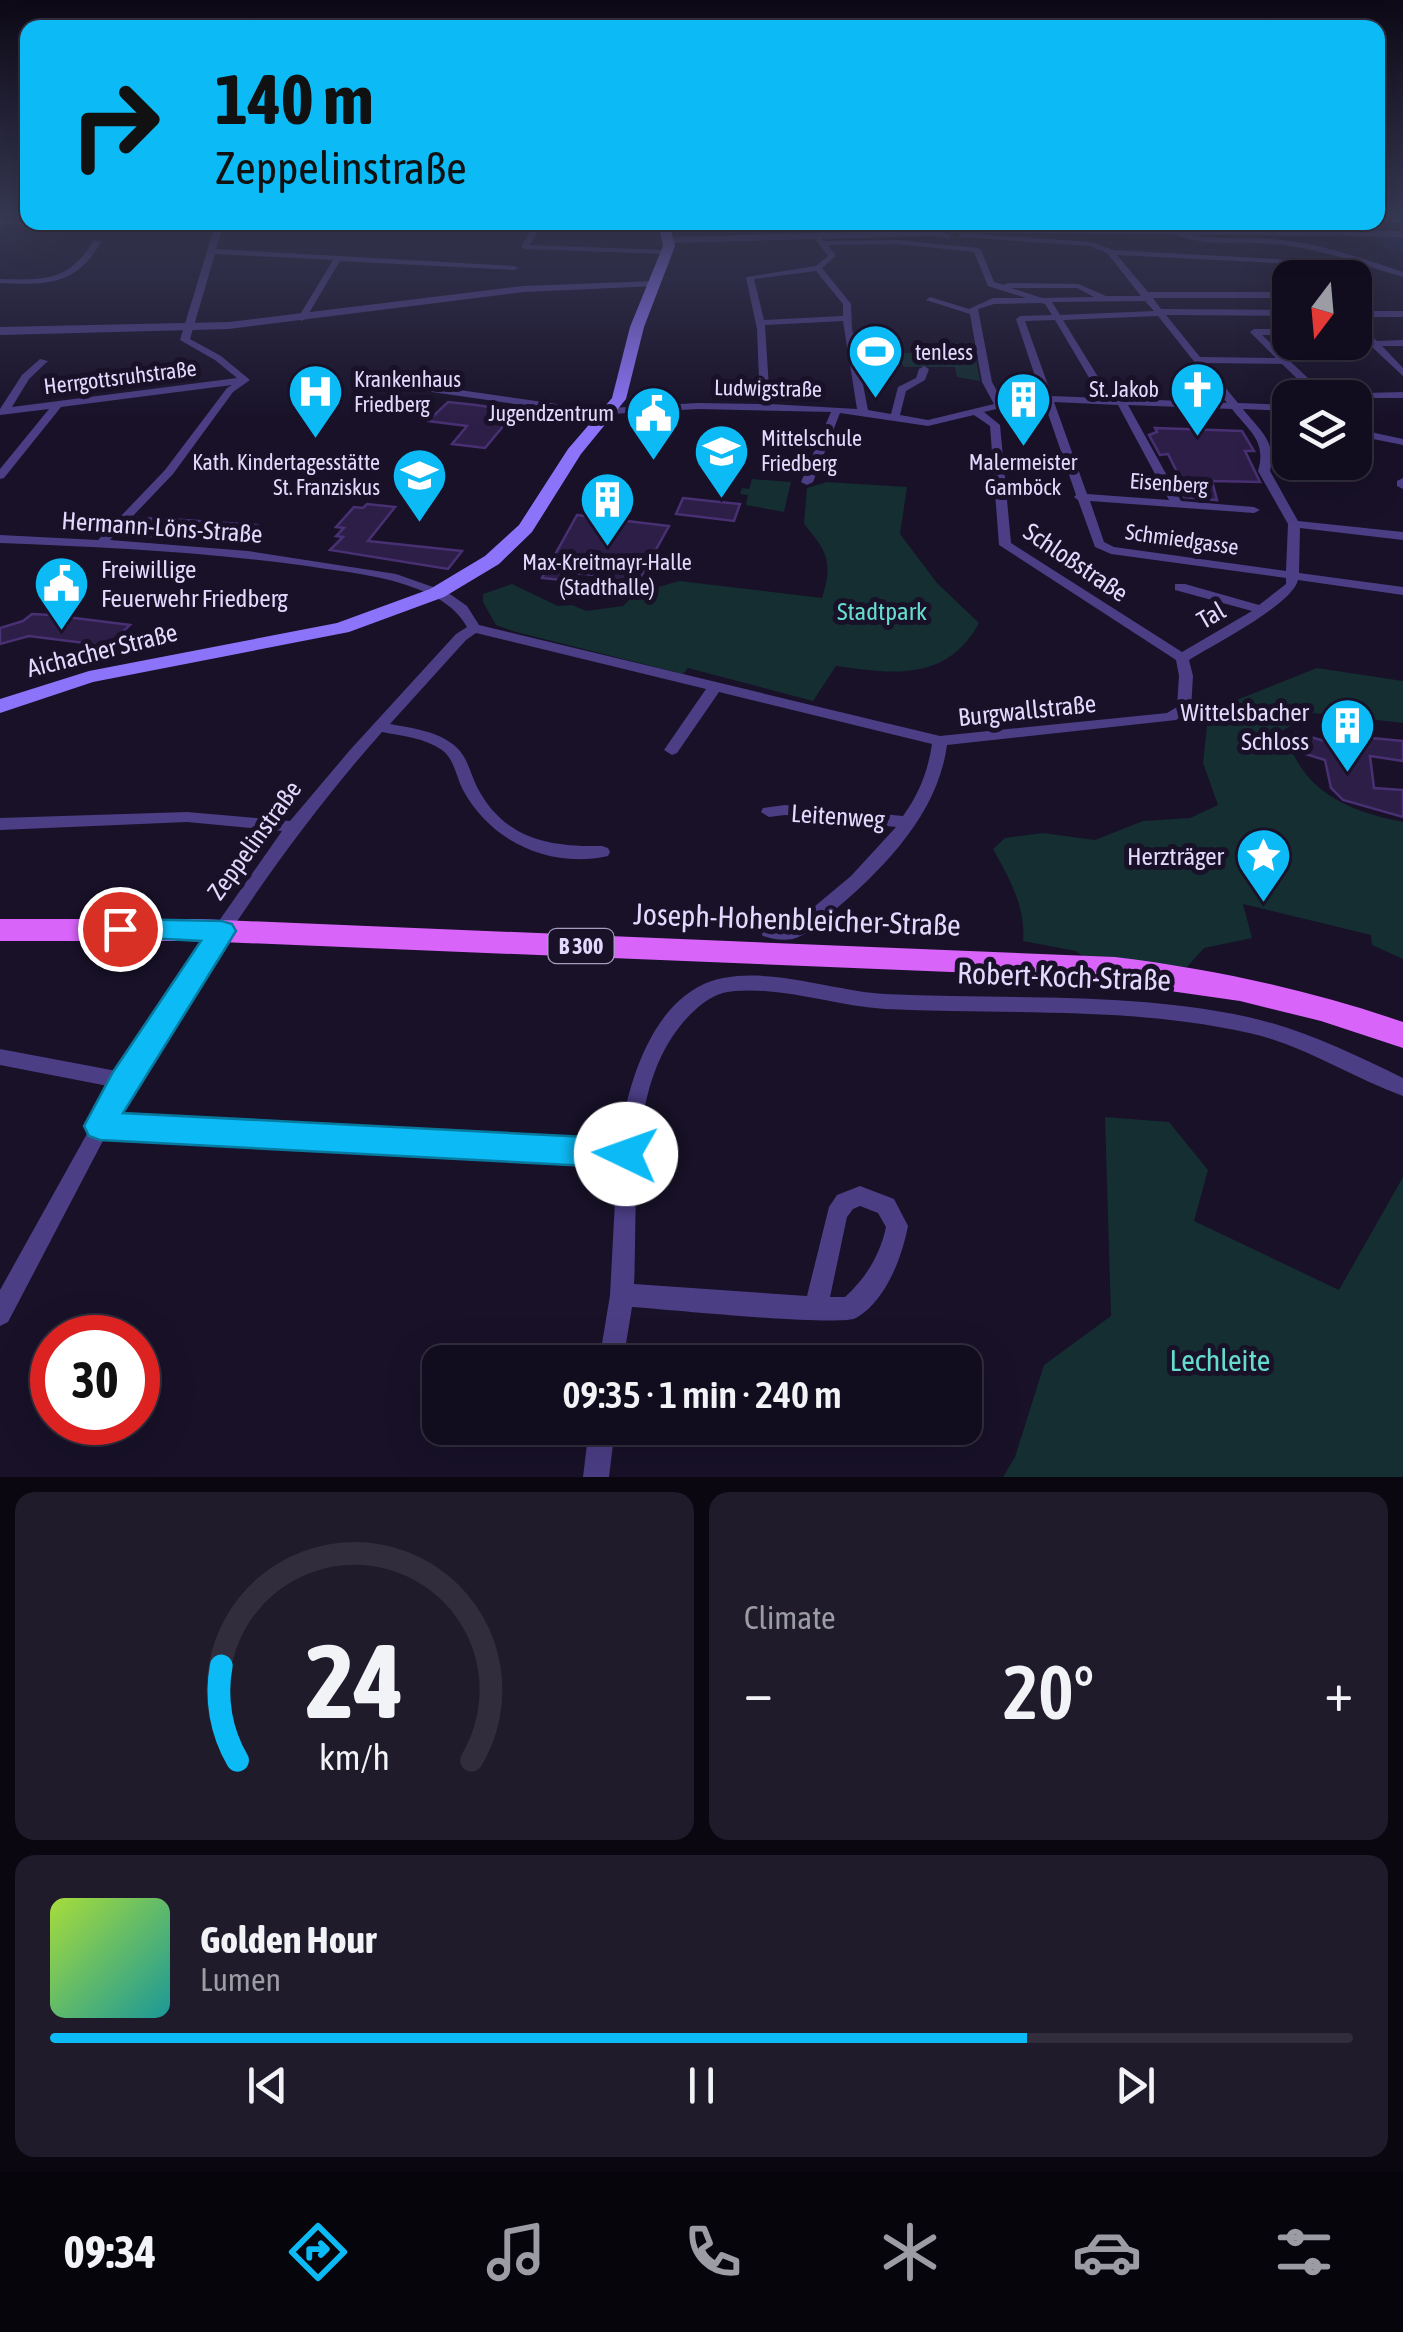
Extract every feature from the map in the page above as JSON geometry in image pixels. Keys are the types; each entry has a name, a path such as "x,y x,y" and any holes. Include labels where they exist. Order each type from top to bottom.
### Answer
{"main road":[{"path":"614,406 654,285"},
{"name":"Aichacher Straße","path":"0,706 90,676 342,628 436,592 492,560 517,537 574,452 614,406"},
{"name":"Joseph-Hohenbleicher-Straße","path":"0,930 222,931 1072,964 1164,972 1240,986 1403,1035"}],"street":[{"path":"102,542 169,472 230,390 245,380 229,365 186,340 201,285"},
{"path":"302,318 322,285"},
{"path":"498,294 504,285"},
{"path":"0,331 187,331 592,285"},
{"path":"752,285 760,323 765,406"},
{"path":"832,285 847,304 846,318 864,412"},
{"path":"994,285 1078,286 1096,291 1104,298"},
{"path":"994,285 1042,300 1060,317 1176,503"},
{"path":"1139,285 1266,445 1264,470 1294,524 1293,576"},
{"path":"930,300 971,312 993,302 1272,296"},
{"path":"971,312 987,382 1000,406"},
{"path":"1060,317 1162,312 1272,313"},
{"path":"1372,314 1403,314"},
{"name":"Schmiedgasse","path":"1060,317 1020,319 1098,544 1111,550 1403,591"},
{"path":"760,323 846,318"},
{"path":"1272,332 1254,332 1272,349"},
{"path":"1372,344 1403,343"},
{"path":"1372,344 1403,373"},
{"path":"2,412 25,377 43,360"},
{"path":"1202,360 1284,361 1304,380"},
{"path":"895,416 901,389 920,380 924,368"},
{"name":"Herrgottsruhstraße","path":"2,412 245,380"},
{"path":"425,388 614,406"},
{"path":"1372,397 1403,396"},
{"name":"Ludwigstraße","path":"614,406 837,409 928,423 1049,399 1272,407"},
{"path":"0,476 58,404"},
{"name":"Ludwigstraße","path":"614,406 698,406"},
{"name":"Ludwigstraße","path":"807,482 837,409"},
{"name":"Schloßstraße","path":"978,414 995,426 1005,545 1182,658"},
{"path":"1372,436 1403,442"},
{"name":"Eisenberg","path":"1080,497 1254,510"},
{"path":"1294,524 1403,536"},
{"name":"Hermann-Löns-Straße","path":"0,539 102,542 278,558 404,580 436,592"},
{"name":"Tal","path":"1182,658 1261,610 1292,585 1293,576"},
{"name":"Tal","path":"1180,587 1261,610"},
{"path":"436,592 460,607 474,628"},
{"name":"Burgwallstraße","path":"474,628 940,742 1171,717 1184,709 1186,676 1182,658"},
{"name":"Zeppelinstraße","path":"0,1314 124,1081 222,931 294,827 461,637 474,628"},
{"path":"672,750 714,688"},
{"path":"380,727 441,743 454,752 473,794 524,844 553,853 602,852"},
{"name":"Leitenweg","path":"770,932 793,932 849,890 878,862 940,762 940,742"},
{"name":"Leitenweg","path":"769,812 785,810 906,822"},
{"path":"0,824 187,817 294,827"},
{"name":"Robert-Koch-Straße","path":"626,1154 636,1092 651,1054 681,1013 710,988 728,984 880,1001 1138,1005 1252,1026 1316,1046 1403,1086"},
{"path":"0,1057 124,1081"},
{"path":"100,1126 626,1154 622,1295 615,1345"},
{"path":"622,1295 816,1308 848,1309 872,1286 895,1238 897,1226 886,1206 860,1196 845,1202 837,1214 816,1308"},
{"path":"596,1477 600,1445"}],"green space":[{"path":"948,343 973,344 980,381 957,377 955,367 904,367 894,353 948,352"},
{"path":"752,479 791,482 784,512 746,505 748,495 740,494 742,488 749,489"},
{"name":"Stadtpark","path":"827,482 907,487 900,534 937,583 979,623 951,656 917,670 836,666 813,701 688,668 683,674 516,632 496,625 483,602 483,594 512,584 558,606 572,605 586,611 623,606 635,594 679,581 822,598 826,558 804,524 807,488"},
{"path":"1317,668 1403,681 1403,723 1314,713 1278,733 1274,746 1293,753 1312,781 1338,801 1403,822 1403,959 1372,945 1371,935 1243,904 1252,938 1204,948 1187,967 1084,957 1076,951 1023,941 1019,905 993,849 1005,838 1043,833 1095,840 1143,821 1190,818 1218,805 1203,763 1208,716 1239,699"},
{"name":"Lechleite","path":"1105,1117 1169,1122 1208,1170 1194,1221 1339,1290 1403,1177 1403,1477 1003,1477 1015,1457 1044,1365 1111,1316"}],"building":[{"path":"448,402 516,411 485,448 452,444 467,426 428,421"},
{"path":"1155,428 1242,431 1254,451 1245,451 1260,482 1212,481 1217,500 1184,497 1183,484 1168,454 1160,455 1149,435 1157,432"},
{"path":"683,498 740,504 734,521 676,514"},
{"path":"354,507 395,507 368,541 462,551 448,569 330,550 343,537 336,536 344,528 336,527"},
{"name":"Max-Kreitmayr-Halle (Stadthalle)","path":"577,515 669,526 633,591 598,587 603,576 575,573 570,581 542,578"},
{"path":"138,518 257,525 244,542 150,536"},
{"name":"Freiwillige Feuerwehr Friedberg","path":"32,614 130,625 108,646 29,636 0,644 0,628"},
{"name":"Wittelsbacher Schloss","path":"1296,733 1328,742 1331,734 1403,741 1403,761 1370,756 1374,788 1403,790 1403,817 1343,800 1331,788 1325,760 1292,750"}],"place":[{"name":"tenless","path":"876,401"},
{"name":"St. Jakob","path":"1198,438"},
{"name":"Krankenhaus Friedberg","path":"315,441"},
{"name":"Malermeister Gamböck","path":"1023,448"},
{"name":"Jugendzentrum","path":"653,462"},
{"name":"Mittelschule Friedberg","path":"722,500"},
{"name":"Kath. Kindertagesstätte St. Franziskus","path":"419,524"},
{"name":"Max-Kreitmayr-Halle (Stadthalle)","path":"607,548"},
{"name":"Freiwillige Feuerwehr Friedberg","path":"62,632"},
{"name":"Wittelsbacher Schloss","path":"1348,775"},
{"name":"Herzträger","path":"1263,905"}],"route":[{"path":"120,929 222,931 124,1081 100,1126 626,1154"}]}
